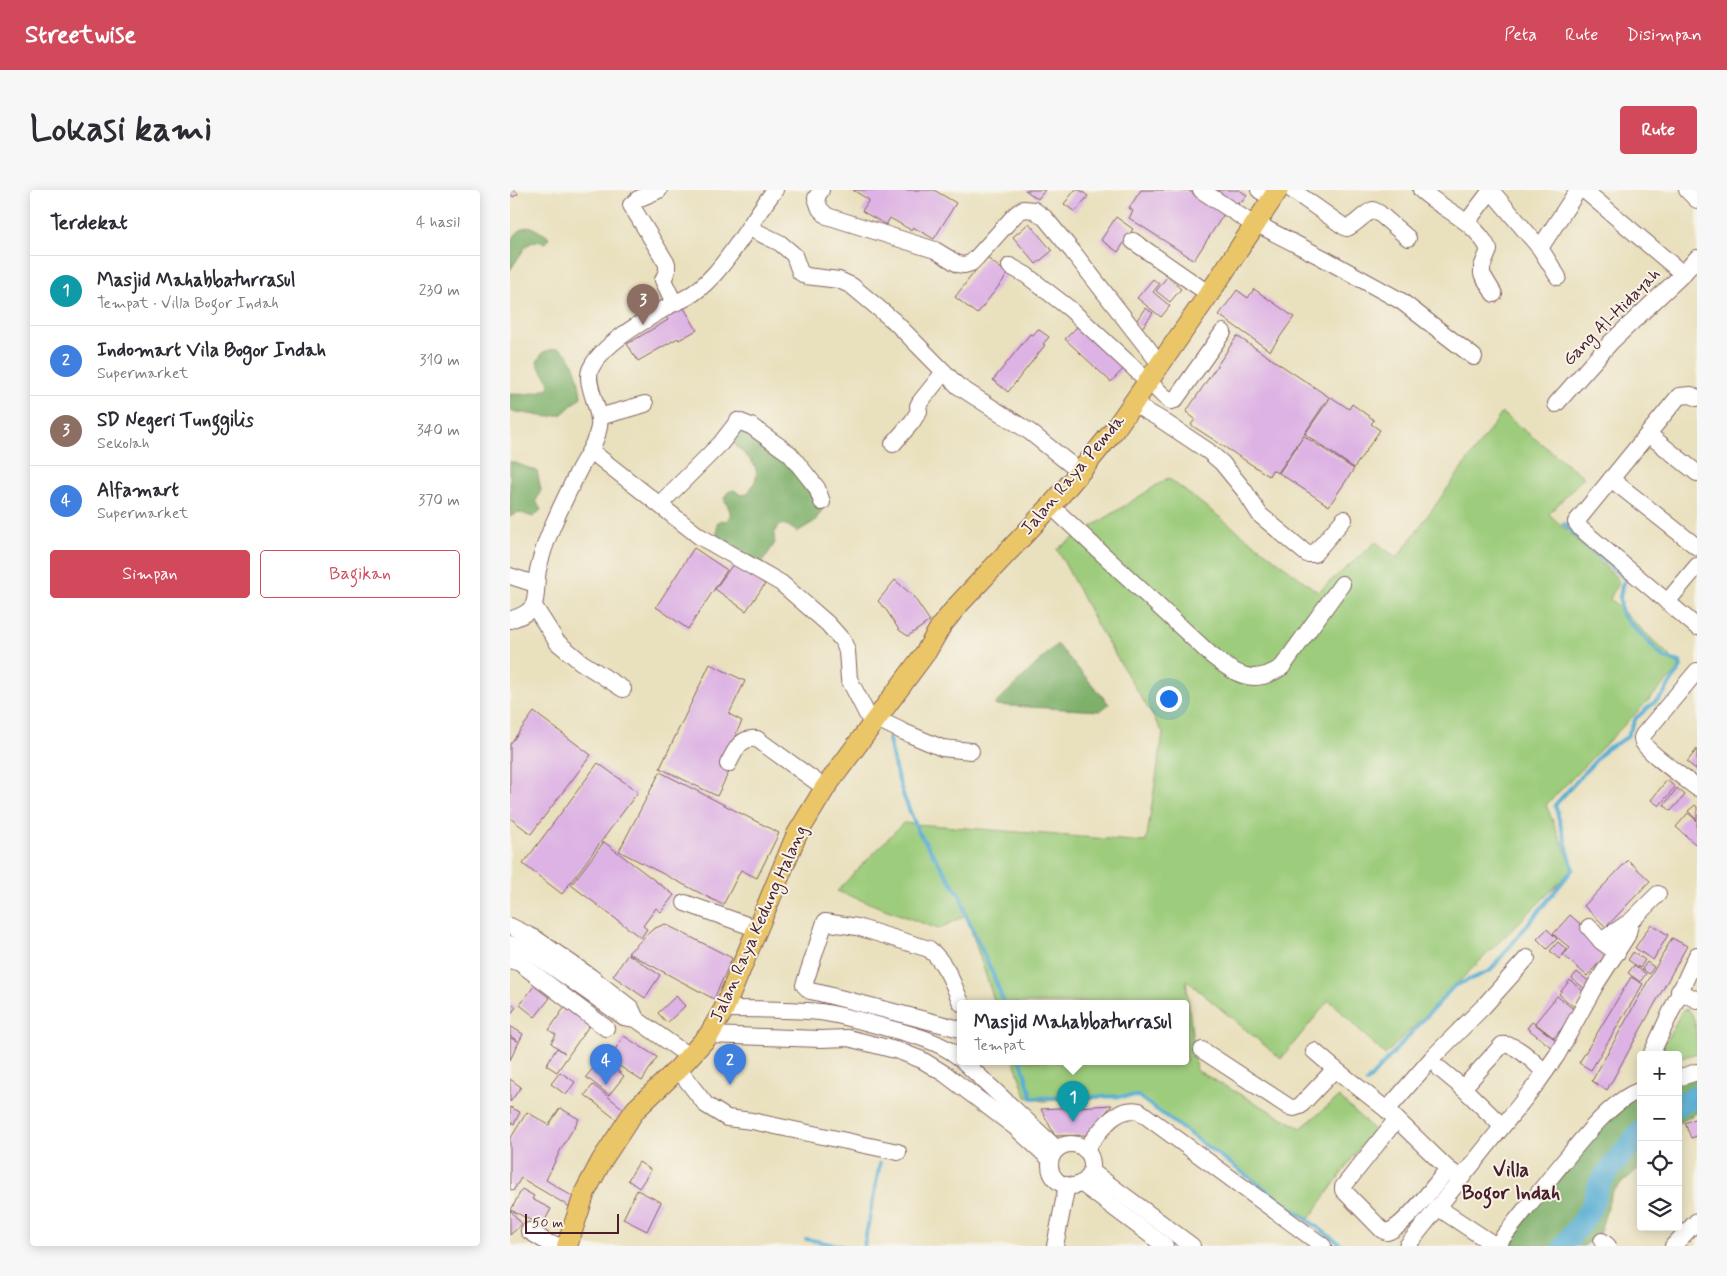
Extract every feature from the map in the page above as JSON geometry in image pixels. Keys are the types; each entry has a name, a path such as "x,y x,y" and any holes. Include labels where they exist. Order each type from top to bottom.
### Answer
{"main road":[{"name":"Jalan Raya Pemda","path":"874,722 926,652 941,626 958,605 1051,506 1115,429 1255,224 1270,193"},
{"name":"Jalan Raya Kedung Halang","path":"566,1246 585,1192 602,1160 635,1110 684,1063 709,1035 724,1009 796,836 825,788 874,722"}],"street":[{"path":"659,190 638,199 631,205 667,264 668,268 663,280 674,303"},
{"path":"510,620 534,606 535,584 545,548 577,473 591,451 599,426 599,416 589,377 592,366 608,347 674,303 682,300 705,283 729,257 775,190"},
{"path":"821,190 816,198 820,209 827,216 935,250 958,264 964,265 977,257 1015,215 1023,209 1034,210 1045,218 1073,252 1160,364"},
{"path":"1201,190 1255,224 1401,301 1474,357"},
{"path":"1292,190 1347,228 1373,210 1380,213 1408,238"},
{"path":"1421,190 1467,222 1485,243 1489,250 1482,267 1482,274 1494,294"},
{"path":"1540,248 1578,190"},
{"path":"1584,190 1683,274"},
{"path":"1686,190 1697,200"},
{"path":"1467,222 1489,193 1497,196 1540,248 1558,277"},
{"path":"749,228 780,242 794,257 800,272 806,276 839,280 852,286 895,322 958,386 1030,432 1080,472"},
{"path":"1133,241 1209,294"},
{"name":"Gang Al-Hidayah","path":"1556,404 1611,342 1683,274 1697,258"},
{"path":"1010,266 1026,275 1064,304 1171,401 1175,400 1222,332"},
{"path":"893,444 912,422 919,411 918,406 920,402 944,372"},
{"path":"1697,398 1684,394 1679,396 1576,522 1577,525 1697,627"},
{"path":"1132,402 1160,418 1222,463 1260,514 1307,554 1314,554 1344,519"},
{"path":"599,416 645,404"},
{"path":"660,504 721,443 738,421 751,426 790,454 817,488 822,502"},
{"path":"1648,434 1697,473"},
{"path":"591,451 700,536 782,583 828,624 845,646 849,680 874,722 942,748 971,751"},
{"path":"1611,479 1697,547"},
{"path":"1051,506 1211,655 1233,672 1243,676 1256,678 1282,667 1342,584"},
{"path":"1667,602 1697,566"},
{"path":"510,576 535,584"},
{"path":"534,606 557,642 581,662 623,689"},
{"path":"1696,787 1651,752 1643,743 1642,738 1697,671"},
{"path":"728,764 742,740 749,738 757,739 825,788"},
{"path":"1602,941 1631,921 1658,894"},
{"path":"684,903 758,929"},
{"path":"1527,958 1483,1007 1433,1057 1343,1187 1343,1190 1382,1230 1387,1232 1402,1223 1502,1126 1538,1082 1557,1055 1596,984 1627,936 1631,921"},
{"path":"957,1028 810,991 804,985 825,922 835,922 929,949 938,956 950,976 960,1000"},
{"path":"510,926 536,939 591,977 631,1008 636,1020 684,1063 706,1104 727,1118 752,1121 898,1152"},
{"path":"1589,927 1602,941 1617,952"},
{"path":"510,944 531,952 624,1017 636,1020"},
{"path":"1653,1051 1697,955"},
{"path":"510,960 520,963 606,1028"},
{"path":"1679,991 1697,1000"},
{"path":"820,993 821,1039"},
{"path":"724,1009 820,1012 852,1018 912,1034 936,1043 957,1054"},
{"path":"766,1036 767,1009"},
{"path":"709,1035 821,1039 848,1038 899,1050 922,1060 1019,1122"},
{"path":"1463,1088 1502,1045 1512,1045 1545,1072"},
{"path":"1202,1050 1289,1108 1300,1106 1334,1069"},
{"path":"1314,1051 1392,1115 1454,1173"},
{"path":"969,1065 1019,1122 1054,1154"},
{"path":"1440,1069 1463,1088 1502,1126"},
{"path":"1682,1077 1697,1072"},
{"path":"1437,1207 1496,1246 1593,1125 1637,1089"},
{"path":"1085,1150 1114,1117 1122,1112 1133,1109 1139,1111 1323,1246"},
{"path":"1055,1246 1080,1180 1090,1159 1085,1150 1071,1144 1061,1146 1054,1154 1050,1171 1057,1180 1080,1180 1192,1246"},
{"path":"1407,1246 1437,1207 1454,1173"},
{"path":"1080,1180 1165,1246"},
{"path":"1673,1246 1697,1221"},
{"path":"529,1231 550,1244 562,1246"}],"green space":[{"path":"530,226 549,237 546,243 535,241 527,245 510,270 510,240 521,229"},
{"path":"557,348 563,351 572,361 581,397 562,414 548,417 510,411 510,394 530,393 549,387 546,376 537,362 543,352"},
{"path":"1502,413 1584,477 1549,514 1619,580 1610,599 1681,667 1546,805 1573,869 1385,1055 1329,1000 1281,1059 1186,980 1188,1000 994,1000 966,915 938,929 837,891 903,823 1146,842 1163,733 1097,625 1057,549 1168,478 1318,592 1376,542 1397,558"},
{"path":"732,427 753,430 815,486 822,510 815,521 797,532 786,525 779,526 774,537 775,543 761,564 717,535 717,523 720,520 726,521 730,515 730,510 724,498 728,492 734,490 741,495 747,494 754,484 756,476 756,469 749,458 731,440"},
{"path":"510,461 537,471 541,490 536,501 541,510 533,517 518,512 510,517"},
{"path":"1057,644 1109,704 1100,711 994,705"},
{"path":"1189,1007 1196,1070 1301,1128 1339,1097 1373,1129 1309,1219 1138,1096 1043,1101 1026,1097 1015,1065 1189,1065"},
{"path":"1687,1009 1693,1016 1697,1053 1682,1058 1682,1051 1661,1051 1682,1011"},
{"path":"1697,1064 1697,1113 1682,1122 1682,1096 1682,1069"},
{"path":"1637,1083 1637,1170 1612,1192 1599,1235 1584,1246 1506,1246 1623,1087"}],"building":[{"path":"510,190 515,190 518,194 513,197"},
{"path":"853,190 934,190 956,203 934,239 913,227 911,230 890,218 886,225 862,211 869,200"},
{"path":"1025,190 1045,190 1038,199"},
{"path":"1075,190 1080,190 1088,196 1075,212 1064,204"},
{"path":"1141,190 1188,190 1224,214 1194,260 1129,218 1133,211 1129,208"},
{"path":"1215,190 1239,190 1247,195 1242,202 1240,200 1237,206"},
{"path":"1116,217 1133,229 1118,252 1101,240"},
{"path":"1029,223 1052,251 1036,264 1013,237"},
{"path":"986,257 1008,274 977,314 955,297"},
{"path":"1167,277 1181,289 1170,302 1156,291"},
{"path":"1153,279 1159,284 1153,292 1170,306 1161,317 1137,298"},
{"path":"1254,289 1294,317 1270,351 1219,315 1237,290 1248,298"},
{"path":"681,303 697,330 679,340 678,338 638,361 627,344 668,320 664,313"},
{"path":"1145,308 1153,313 1142,328 1135,323"},
{"path":"1081,323 1126,366 1111,382 1065,339"},
{"path":"1038,329 1049,337 1043,344 1045,345 1008,392 993,380 1030,334 1033,335"},
{"path":"1237,336 1329,397 1278,473 1272,470 1269,476 1191,425 1195,419 1186,412"},
{"path":"1331,397 1349,409 1352,404 1374,420 1371,424 1380,430 1354,468 1305,434"},
{"path":"1304,436 1354,469 1329,506 1279,473"},
{"path":"694,548 727,570 688,629 656,607"},
{"path":"734,563 765,584 746,611 715,589"},
{"path":"895,580 913,596 930,621 908,636 899,630 878,601"},
{"path":"710,664 745,681 729,714 742,721 720,768 729,772 717,796 660,768"},
{"path":"534,712 591,755 531,834 510,818 510,744"},
{"path":"1697,749 1697,770 1687,762"},
{"path":"598,763 638,792 562,894 523,864"},
{"path":"660,772 779,833 757,878 741,870 723,905 619,851"},
{"path":"1667,780 1675,787 1659,806 1651,800"},
{"path":"1677,788 1685,795 1671,811 1664,805"},
{"path":"1695,805 1697,807 1697,820 1688,811"},
{"path":"1688,813 1697,821 1697,841 1695,844 1676,827"},
{"path":"604,842 674,895 661,912 656,908 643,926 647,929 641,938 571,885"},
{"path":"1628,860 1650,881 1606,927 1584,906"},
{"path":"1570,915 1610,950 1587,976 1563,955 1570,948 1553,934"},
{"path":"665,924 732,958 714,999 628,953 653,929"},
{"path":"1651,924 1668,935 1653,960 1635,948"},
{"path":"1547,929 1557,939 1547,949 1537,939"},
{"path":"1672,938 1687,946 1607,1090 1592,1081"},
{"path":"1558,942 1567,950 1559,959 1550,951"},
{"path":"1633,952 1645,960 1640,968 1628,960"},
{"path":"628,954 660,975 645,998 613,976"},
{"path":"1647,962 1654,967 1649,974 1642,969"},
{"path":"1634,965 1646,974 1640,982 1628,973"},
{"path":"1577,972 1591,983 1586,990 1572,978"},
{"path":"1631,977 1643,984 1591,1070 1579,1063"},
{"path":"1570,980 1585,993 1574,1007 1559,994"},
{"path":"534,986 550,998 535,1017 520,1005"},
{"path":"676,996 685,1006 667,1023 658,1013"},
{"path":"1557,996 1576,1011 1554,1038 1535,1023"},
{"path":"568,1002 593,1020 557,1072 546,1065 557,1048 565,1053 551,1043 556,1035 549,1030"},
{"path":"510,1003 516,1007 510,1015"},
{"path":"1532,1022 1561,1044 1556,1051 1527,1028"},
{"path":"510,1026 523,1034 510,1060 510,1038 518,1041 510,1036"},
{"path":"624,1036 657,1057 642,1081 609,1059"},
{"path":"601,1058 624,1076 609,1095 586,1077"},
{"path":"560,1072 575,1082 566,1095 551,1084"},
{"path":"510,1079 521,1087 510,1102"},
{"path":"593,1085 625,1110 617,1120 585,1095"},
{"path":"1112,1105 1088,1135 1055,1136 1041,1109"},
{"path":"510,1107 520,1112 514,1124 510,1122"},
{"path":"560,1108 579,1119 561,1149 546,1180 575,1198 570,1207 521,1178 513,1191 510,1189 510,1139 527,1112 549,1125"},
{"path":"1697,1118 1697,1136 1691,1138 1685,1123"},
{"path":"639,1162 651,1170 639,1188 628,1180"},
{"path":"522,1189 534,1196 532,1199 551,1209 542,1226 511,1210"},
{"path":"637,1190 661,1202 647,1231 623,1219"},
{"path":"510,1210 522,1224 510,1235"}],"waterway":[{"path":"1367,1082 1454,986 1490,971 1573,869 1555,805 1606,749 1627,737 1636,718 1662,696 1681,667 1680,662 1664,658 1622,615 1620,599 1622,585 1626,579 1585,545 1564,524"},
{"path":"889,739 904,797 918,831 961,897 966,915 1003,1000"},
{"path":"1022,1065 1032,1098 1138,1096 1343,1246"},
{"path":"1682,1103 1697,1096"},
{"path":"1563,1246 1583,1221 1605,1175 1637,1136"},
{"path":"864,1246 880,1163"},
{"path":"806,1239 842,1246"}],"place":[{"name":"SD Negeri Tunggilis","path":"643,325"},
{"name":"Alfamart","path":"606,1085"},
{"name":"Indomart Vila Bogor Indah","path":"730,1085"},
{"name":"Masjid Mahabbaturrasul","path":"1073,1122"}],"district":[{"name":"Villa Bogor Indah","path":"1511,1182"}]}
